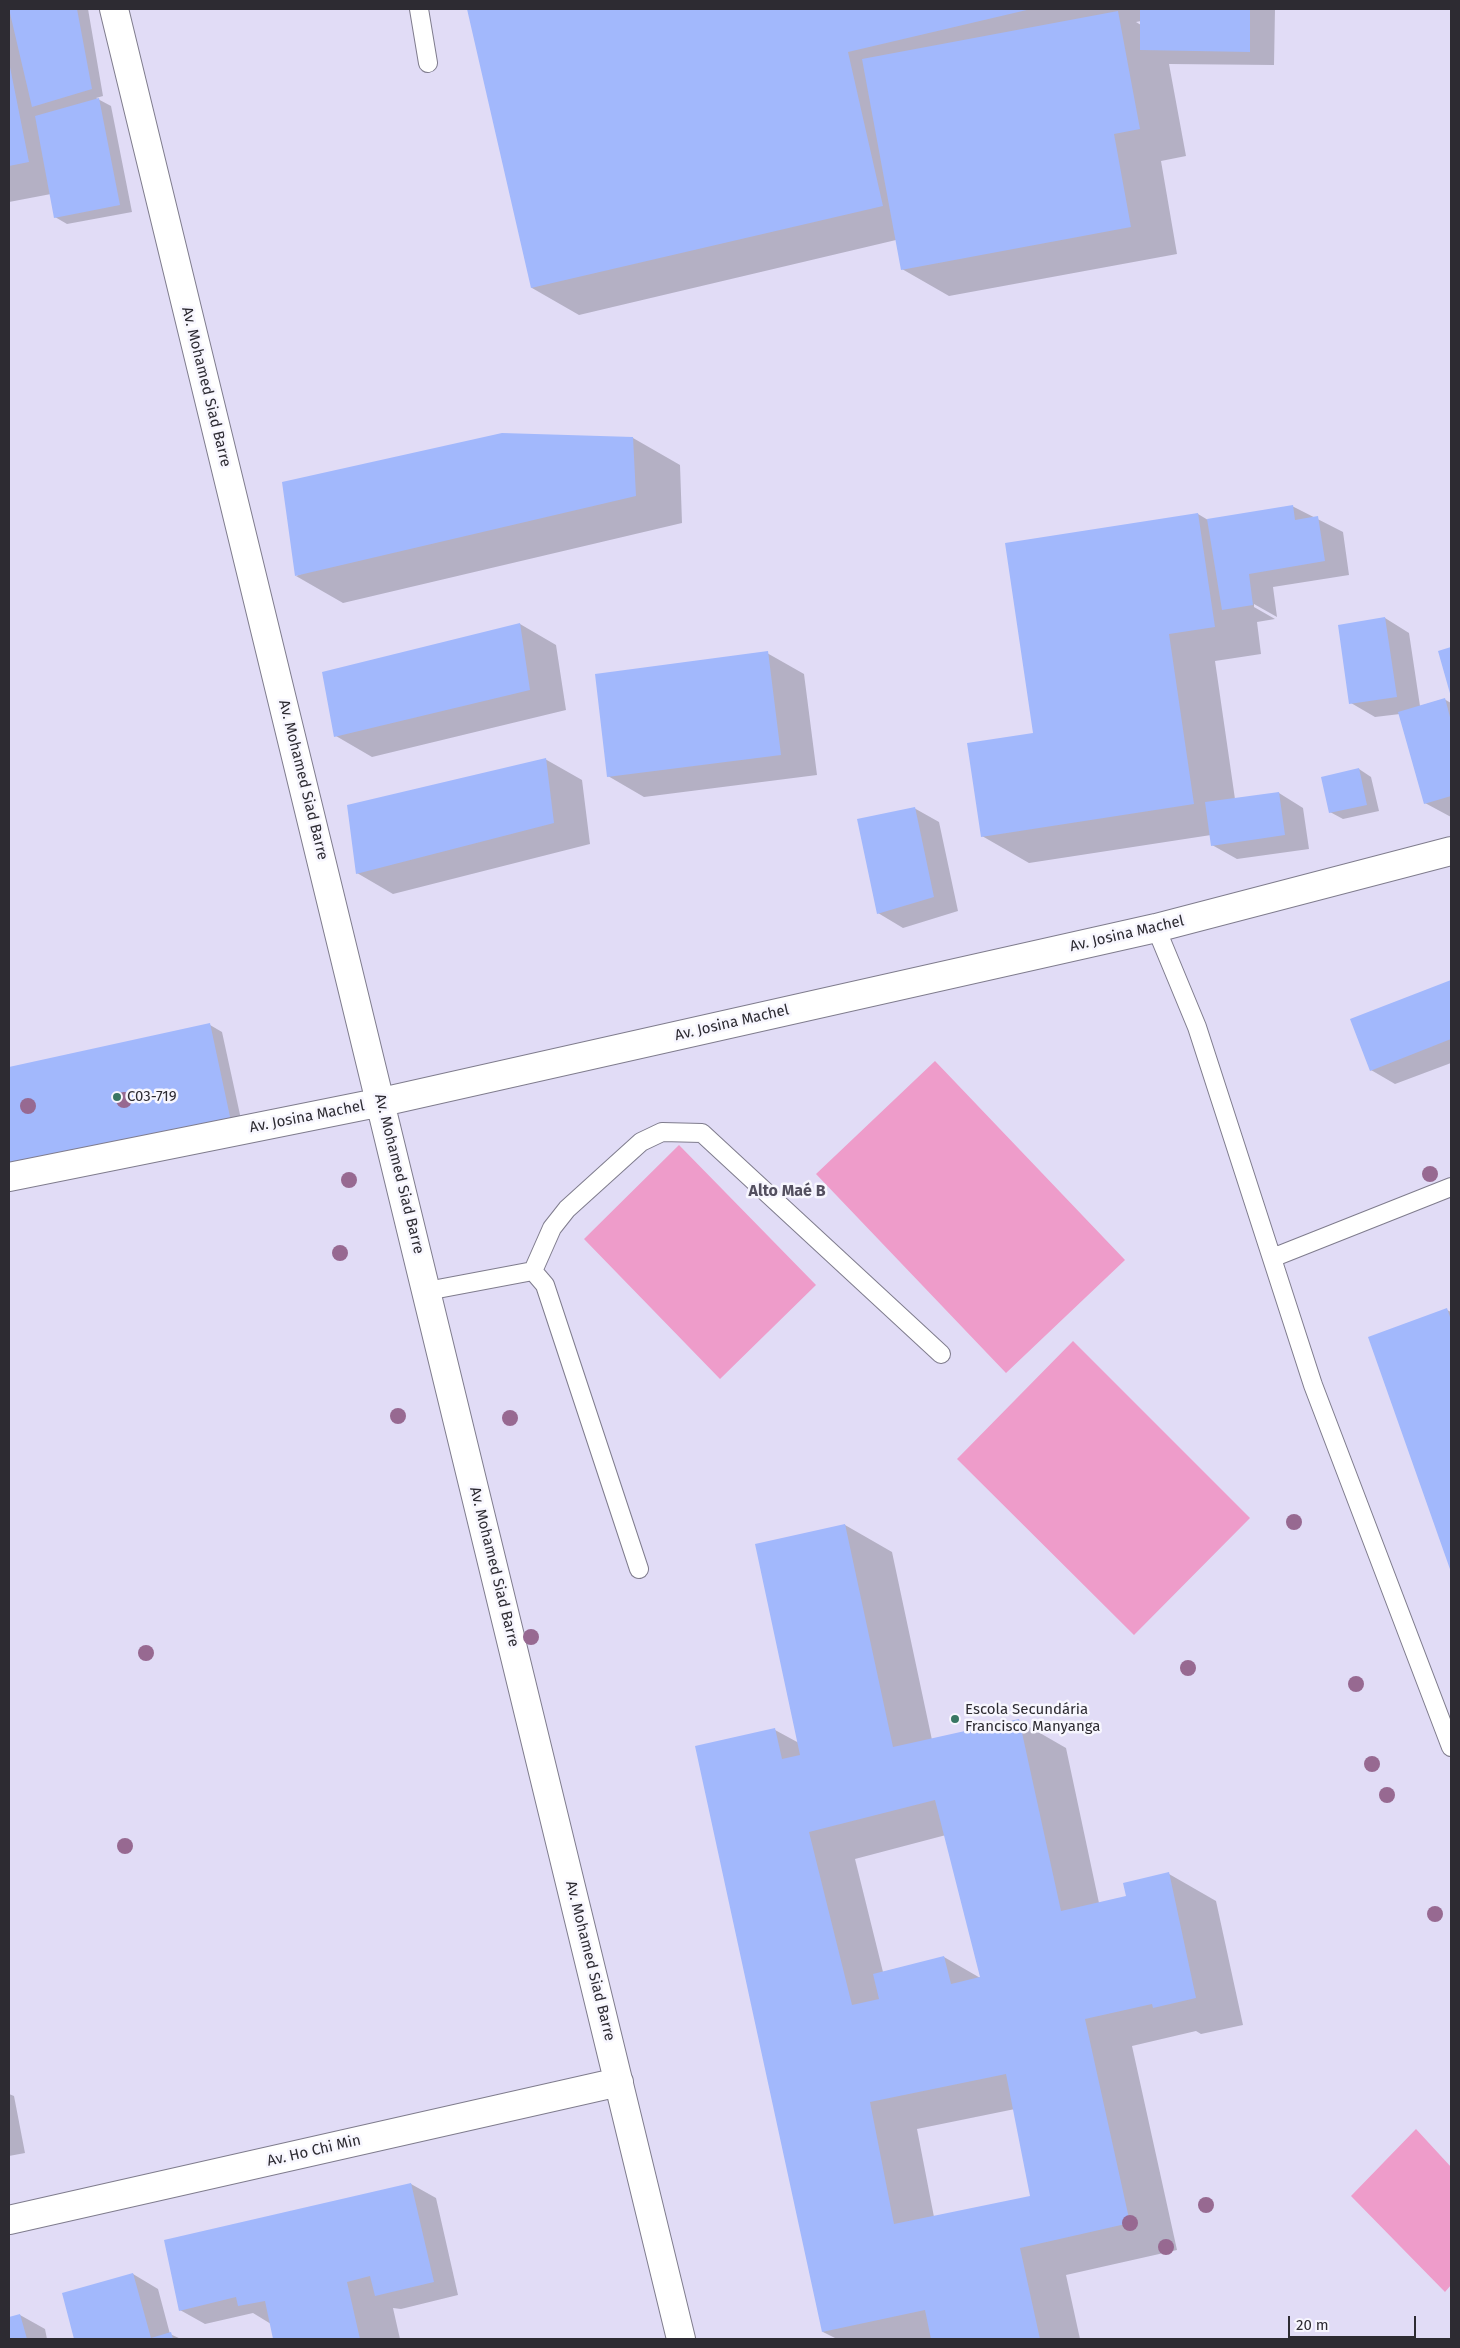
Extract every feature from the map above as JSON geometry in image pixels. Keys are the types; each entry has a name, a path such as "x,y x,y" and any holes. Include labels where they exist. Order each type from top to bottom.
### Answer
{"street":[{"name":"Av. Mohamed Siad Barre","path":"114,9 382,1102 681,2339"},
{"name":"Av. Josina Machel","path":"9,1177 382,1102 1156,928 1451,851"},
{"name":"Av. Ho Chi Min","path":"9,2220 619,2082"}],"lane":[{"path":"419,9 428,63"},
{"path":"1156,928 1197,1027 1313,1385 1451,1747"},
{"path":"533,1271 552,1228 567,1209 641,1142 662,1132 702,1133 941,1354"},
{"path":"1272,1258 1451,1187"},
{"path":"427,1291 533,1271"},
{"path":"533,1271 545,1285 639,1569"}],"shaded area":[{"path":"9,9 1451,9 1451,2339 9,2339"},
{"path":"935,1061 1125,1260 1006,1373 816,1174"},
{"path":"679,1145 816,1285 720,1379 584,1239"},
{"path":"1073,1341 1250,1518 1134,1635 957,1459"},
{"path":"1416,2129 1451,2167 1451,2285 1445,2292 1351,2196"}],"building":[{"path":"9,9 77,9 92,89 32,107"},
{"path":"467,9 1031,9 848,52 883,206 531,288"},
{"path":"1140,9 1250,9 1250,52 1140,50"},
{"path":"1118,11 1140,129 1114,134 1131,227 901,270 862,59"},
{"path":"9,62 29,162 9,166"},
{"path":"99,98 120,205 54,218 35,116"},
{"path":"502,433 633,437 636,496 295,576 282,482"},
{"path":"1293,505 1295,520 1318,516 1325,561 1249,574 1253,605 1222,610 1207,519"},
{"path":"1198,513 1215,627 1169,634 1194,804 981,837 967,743 1033,733 1005,543"},
{"path":"1385,617 1397,697 1349,704 1338,625"},
{"path":"520,623 530,690 334,737 322,672"},
{"path":"1451,647 1451,697 1438,651"},
{"path":"768,651 781,755 607,777 595,674"},
{"path":"1445,698 1451,721 1451,796 1424,804 1398,712"},
{"path":"546,758 554,823 356,874 347,805"},
{"path":"1359,768 1367,805 1329,813 1321,777"},
{"path":"1279,792 1285,835 1211,846 1205,802"},
{"path":"915,807 934,897 877,914 857,819"},
{"path":"1451,980 1451,1039 1370,1071 1350,1019"},
{"name":"C03-719","path":"210,1023 232,1126 9,1173 9,1067"},
{"path":"1447,1308 1451,1320 1451,1572 1368,1337"},
{"path":"845,1524 893,1747 1019,1719 1061,1911 1126,1896 1123,1883 1169,1872 1196,1998 1153,2008 1152,2004 1085,2019 1130,2223 1020,2248 1040,2339 931,2339 925,2310 822,2332 695,1746 775,1728 782,1759 800,1755 755,1544","holes":["935,1800 980,1977 951,1984 944,1956 873,1974 879,1999 852,2005 809,1832","1006,2074 1030,2196 894,2224 870,2102"]},
{"path":"411,2183 434,2282 375,2296 370,2276 347,2282 360,2339 273,2339 265,2301 238,2306 236,2297 179,2311 164,2240"},
{"path":"133,2273 151,2338 171,2332 173,2339 74,2339 62,2293"},
{"path":"20,2314 27,2339 9,2339 9,2317"}],"place":[{"name":"C03-719","path":"117,1097"},
{"name":"Escola Secundária Francisco Manyanga","path":"955,1719"}],"district":[{"name":"Alto Maé B","path":"787,1192"}]}
